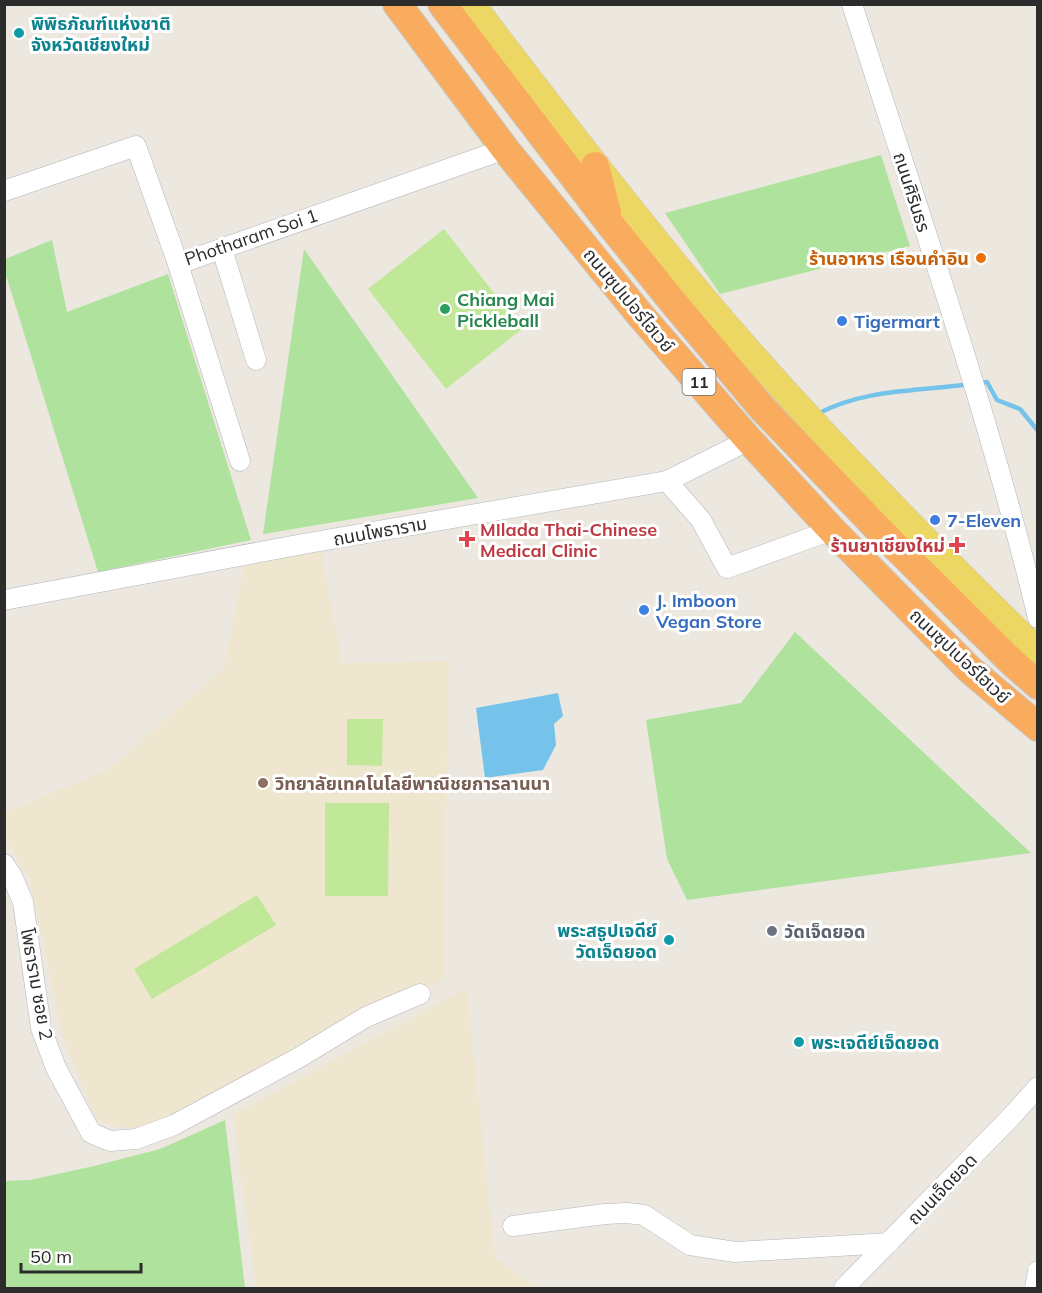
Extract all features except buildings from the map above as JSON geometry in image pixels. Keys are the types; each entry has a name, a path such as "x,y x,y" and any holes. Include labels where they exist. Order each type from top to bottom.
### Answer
{"highway":[{"name":"ถนนซุปเปอร์ไฮเวย์","path":"397,4 505,148 641,316 748,440 832,530 969,669 1038,727"},
{"name":"ถนนซุปเปอร์ไฮเวย์","path":"442,4 610,224 763,409 887,538 1038,685"},
{"path":"595,166 610,224"}],"main road":[{"path":"472,4 595,166 727,326 792,399 957,572 1038,651"}],"street":[{"name":"ถนนศิรินธร","path":"852,4 975,390 1038,618"},
{"name":"Photharam Soi 1","path":"4,191 136,146 178,264 505,148"},
{"path":"222,249 256,360"},
{"path":"178,264 240,461"},
{"name":"ถนนโพธาราม","path":"6,595 668,481 748,440"},
{"path":"668,481 701,520 727,568 832,530"},
{"name":"โพธาราม ซอย 2","path":"4,864 23,902 41,1028 56,1068 91,1133 110,1141 136,1139 174,1125 300,1057 366,1017 420,994"},
{"name":"ถนนเจ็ดยอด","path":"844,1288 1010,1119 1038,1087"},
{"path":"513,1226 627,1213 644,1215 690,1245 735,1252 890,1243"},
{"path":"1035,1288 1038,1271"}],"shaded area":[{"path":"321,551 342,663 449,661 443,980 163,1125 122,1128 97,1121 63,1038 30,880 5,833 5,812 108,770 224,668 244,566"},
{"path":"467,988 495,1257 537,1288 256,1288 233,1115"}],"green space":[{"path":"881,155 910,246 720,294 665,213"},
{"name":"Chiang Mai Pickleball","path":"444,229 522,329 446,389 368,289"},
{"path":"52,240 67,312 168,274 251,540 98,572 5,272 5,259"},
{"path":"304,249 478,498 263,534"},
{"path":"795,632 1031,853 687,900 667,859 646,720 741,703"},
{"path":"347,719 383,719 382,766 347,765"},
{"path":"325,803 389,803 388,896 325,896"},
{"path":"257,895 276,925 152,999 134,969"},
{"path":"225,1120 245,1288 5,1288 5,1181 30,1180 160,1149"}],"water":[{"path":"558,693 563,716 554,724 556,745 543,770 485,778 476,708"}],"waterway":[{"path":"978,383 987,382 997,400 1020,409 1038,431"},
{"path":"817,414 854,399 873,395 970,384"}],"place":[{"name":"พิพิธภัณฑ์แห่งชาติ จังหวัดเชียงใหม่","path":"19,33"},
{"name":"ร้านอาหาร เรือนคำอิน","path":"981,258"},
{"name":"Chiang Mai Pickleball","path":"445,309"},
{"name":"Tigermart","path":"842,321"},
{"name":"7-Eleven","path":"935,520"},
{"name":"MIlada Thai-Chinese Medical Clinic","path":"467,539"},
{"name":"ร้านยาเชียงใหม่","path":"957,545"},
{"name":"J. Imboon Vegan Store","path":"644,610"},
{"name":"วิทยาลัยเทคโนโลยีพาณิชยการลานนา","path":"263,783"},
{"name":"วัดเจ็ดยอด","path":"772,931"},
{"name":"พระสธูปเจดีย์ วัดเจ็ดยอด","path":"669,940"},
{"name":"พระเจดีย์เจ็ดยอด","path":"799,1042"}]}
